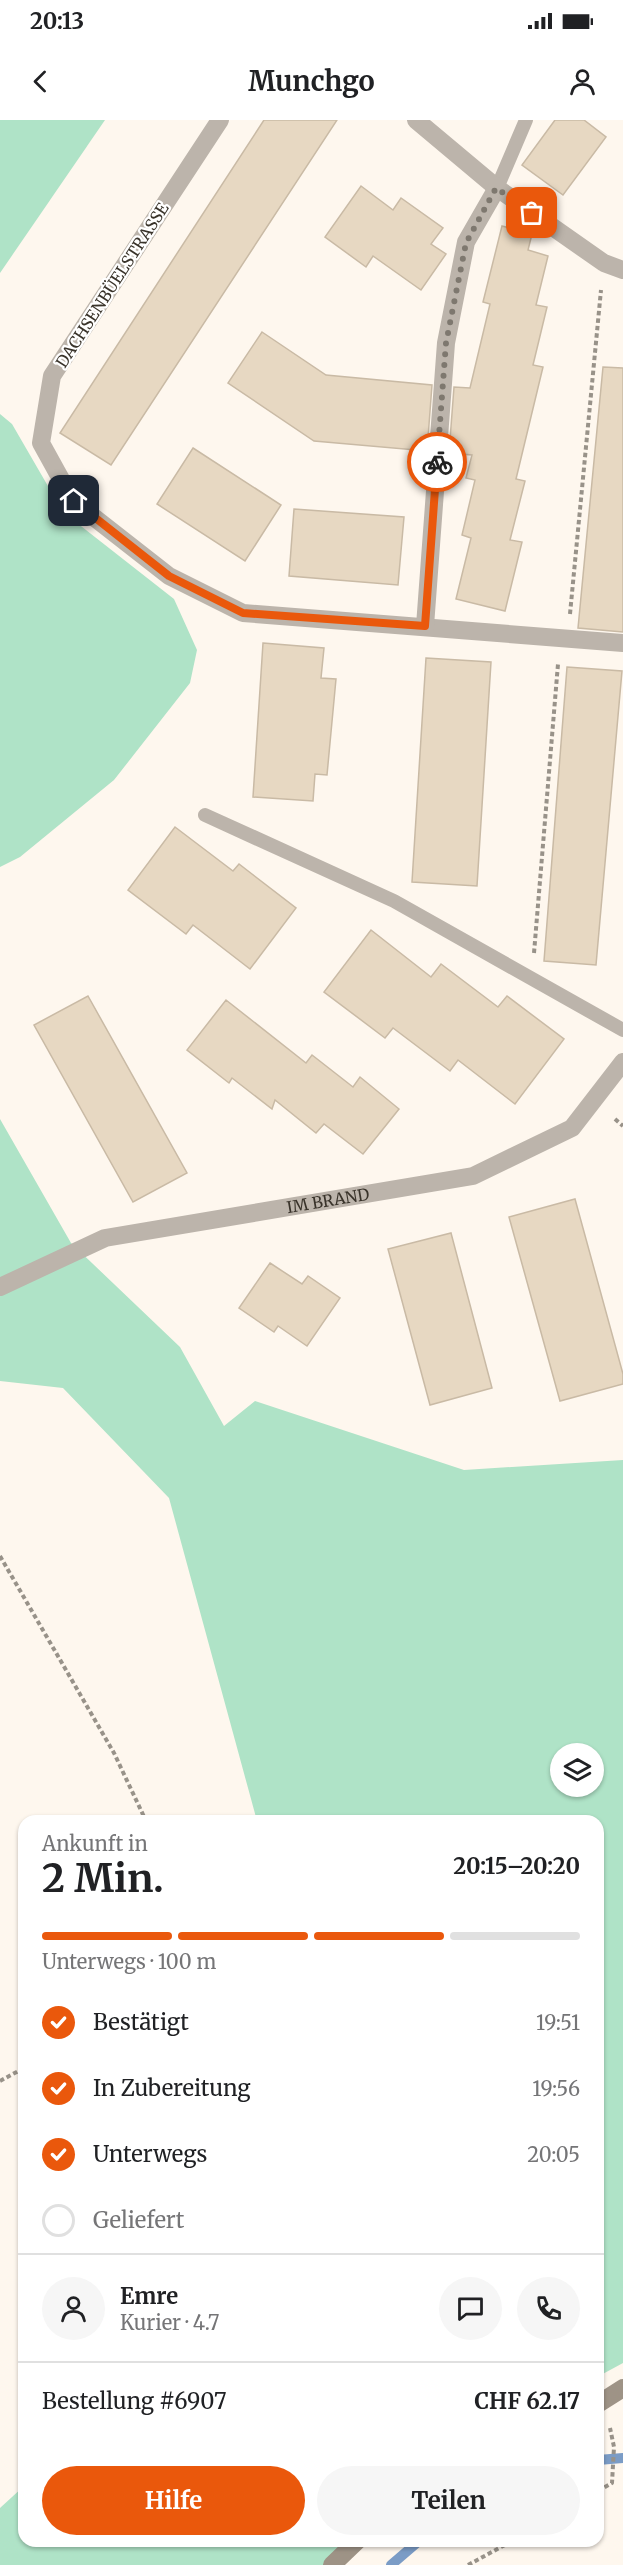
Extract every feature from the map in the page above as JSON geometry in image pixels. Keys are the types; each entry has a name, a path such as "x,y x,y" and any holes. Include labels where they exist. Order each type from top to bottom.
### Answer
{"street":[{"name":"DACHSENBÜELSTRASSE","path":"220,120 52,376 41,442 74,501 169,576 243,613 623,643"},
{"path":"416,120 496,188 604,263 623,270"},
{"path":"425,626 446,343 466,243 496,188"},
{"name":"IM BRAND","path":"0,1287 105,1238 473,1176 572,1128 623,1062"},
{"path":"604,2400 623,2388"},
{"path":"332,2565 351,2547"}],"lane":[{"path":"496,188 526,120"},
{"path":"205,815 394,901 532,981 623,1030"}],"path":[{"path":"532,981 564,638 604,263"},
{"path":"0,1556 114,1753 143,1815"},
{"path":"0,2081 18,2071"},
{"path":"604,2488 612,2483 614,2447"},
{"path":"468,2565 501,2547"}],"green space":[{"path":"0,120 105,120 0,273"},
{"path":"0,414 12,424 63,512 174,599 197,650 190,683 114,780 20,857 0,867"},
{"path":"0,1119 71,1243 180,1347 224,1426 255,1401 464,1470 623,1460 623,2363 604,2373 604,1815 255,1815 169,1498 63,1388 0,1381"},
{"path":"18,2492 18,2547 348,2547 325,2565 0,2565 0,2508"}],"building":[{"path":"264,120 337,120 111,465 60,433"},
{"path":"555,120 584,120 606,137 563,195 522,165"},
{"path":"361,186 393,210 401,198 443,228 431,244 446,254 421,290 373,256 366,267 325,237"},
{"path":"502,226 532,234 528,250 548,256 536,305 547,307 533,365 543,367 516,479 525,481 510,540 522,542 505,611 456,599 471,538 462,535 475,480 466,478 472,455 449,453 454,387 470,388 490,304 483,302"},
{"path":"262,332 326,375 432,385 427,451 314,441 228,383"},
{"path":"603,367 623,368 623,632 578,628"},
{"path":"193,448 281,505 245,561 157,504"},
{"path":"294,509 404,517 398,585 289,576"},
{"path":"263,643 324,648 321,678 336,679 327,775 315,774 313,801 253,797"},
{"path":"426,658 491,662 477,886 412,882"},
{"path":"567,667 622,671 596,965 544,961"},
{"path":"175,827 233,871 239,864 296,908 250,969 193,925 186,934 128,890"},
{"path":"371,930 431,977 441,964 498,1007 507,996 564,1039 515,1104 458,1060 450,1071 393,1028 385,1038 324,992"},
{"path":"88,996 187,1173 133,1202 34,1025"},
{"path":"226,1000 306,1063 312,1055 353,1087 360,1077 399,1109 363,1154 324,1124 316,1133 275,1100 272,1109 232,1078 229,1083 187,1050"},
{"path":"575,1199 623,1374 623,1384 560,1401 509,1217"},
{"path":"451,1233 492,1388 430,1405 388,1249"},
{"path":"270,1263 302,1284 308,1276 340,1298 307,1346 278,1326 274,1332 239,1308"}],"waterway":[{"path":"604,2460 623,2458"},
{"path":"391,2565 412,2547"}],"way so far":[{"path":"437,462 446,343 466,243 496,188 532,213"}],"route":[{"path":"74,501 169,576 243,613 425,626 437,462"}]}
